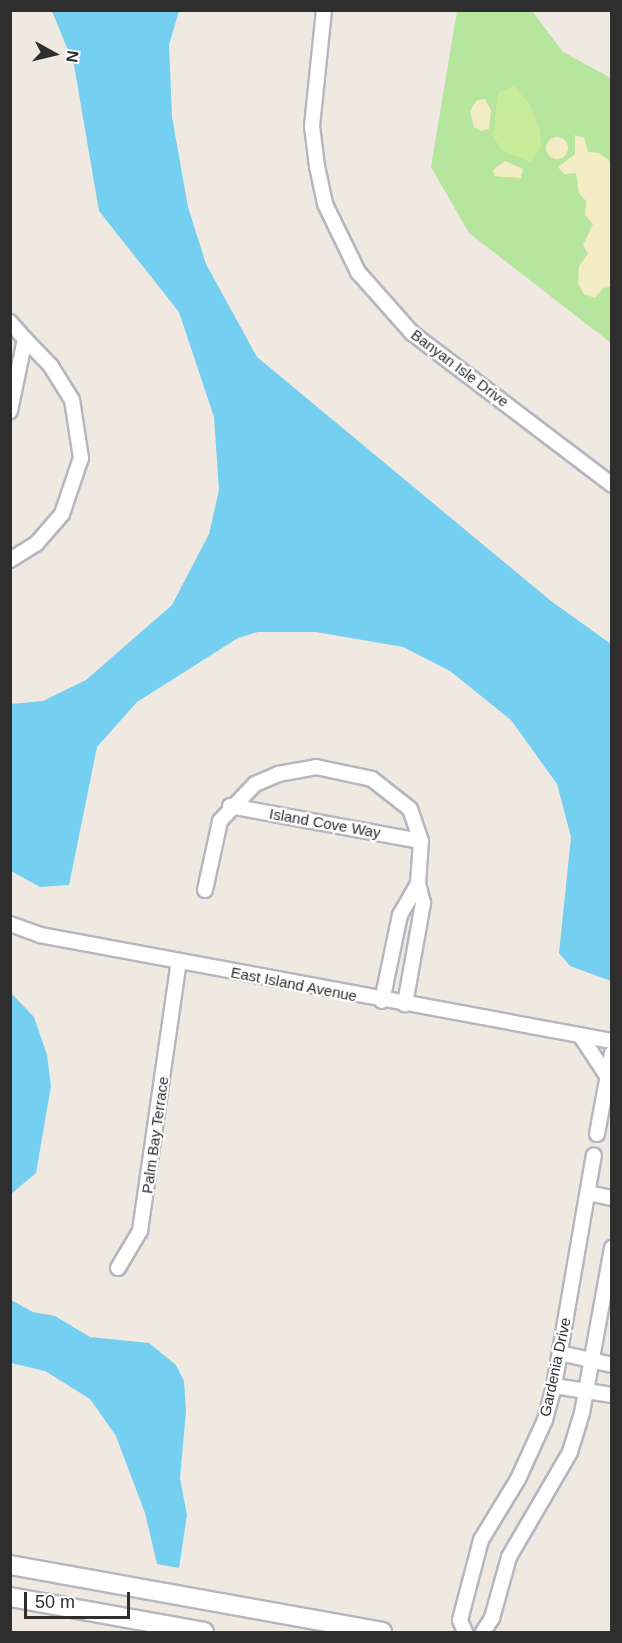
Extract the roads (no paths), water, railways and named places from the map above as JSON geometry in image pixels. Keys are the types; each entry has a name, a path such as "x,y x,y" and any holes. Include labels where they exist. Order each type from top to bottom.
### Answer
{"main road":[{"path":"10,1565 382,1632"},
{"path":"10,1598 204,1632"}],"street":[{"name":"Banyan Isle Drive","path":"327,12 312,126 325,204 358,272 412,333 612,485"},
{"path":"10,322 51,366 72,400 81,458 62,514 36,544 10,560"},
{"path":"10,411 25,339"},
{"path":"205,890 214,838 230,806 255,784 278,774 335,768 372,779 402,800 417,824 421,841 418,884 423,903 405,1004"},
{"name":"Island Cove Way","path":"230,806 421,841"},
{"path":"382,1001 400,915 418,884"},
{"name":"East Island Avenue","path":"10,924 40,935 382,1001 612,1041"},
{"name":"Palm Bay Terrace","path":"118,1268 140,1231 179,961"},
{"path":"580,1035 608,1076"},
{"path":"597,1134 612,1053"},
{"name":"Gardenia Drive","path":"465,1632 460,1620 481,1540 518,1479 545,1420 554,1386 594,1155"},
{"path":"588,1193 612,1198"},
{"path":"483,1632 492,1618 509,1557 570,1452 586,1391 612,1248"},
{"path":"560,1353 612,1365"},
{"path":"554,1386 612,1395"}],"water":[{"path":"52,11 179,11 169,45 172,117 188,207 206,264 257,357 551,601 611,644 611,981 570,966 559,953 571,837 557,784 511,720 450,671 403,647 316,632 258,632 238,638 137,702 97,747 69,885 40,887 11,871 11,704 43,701 86,680 172,605 209,534 219,490 214,417 179,312 99,211 74,65"},
{"path":"11,993 34,1017 47,1055 51,1086 36,1173 11,1194"},
{"path":"11,1300 33,1312 55,1316 90,1337 149,1343 176,1365 184,1381 186,1411 180,1478 187,1515 179,1568 157,1564 145,1513 116,1436 90,1399 45,1371 11,1363"}]}
